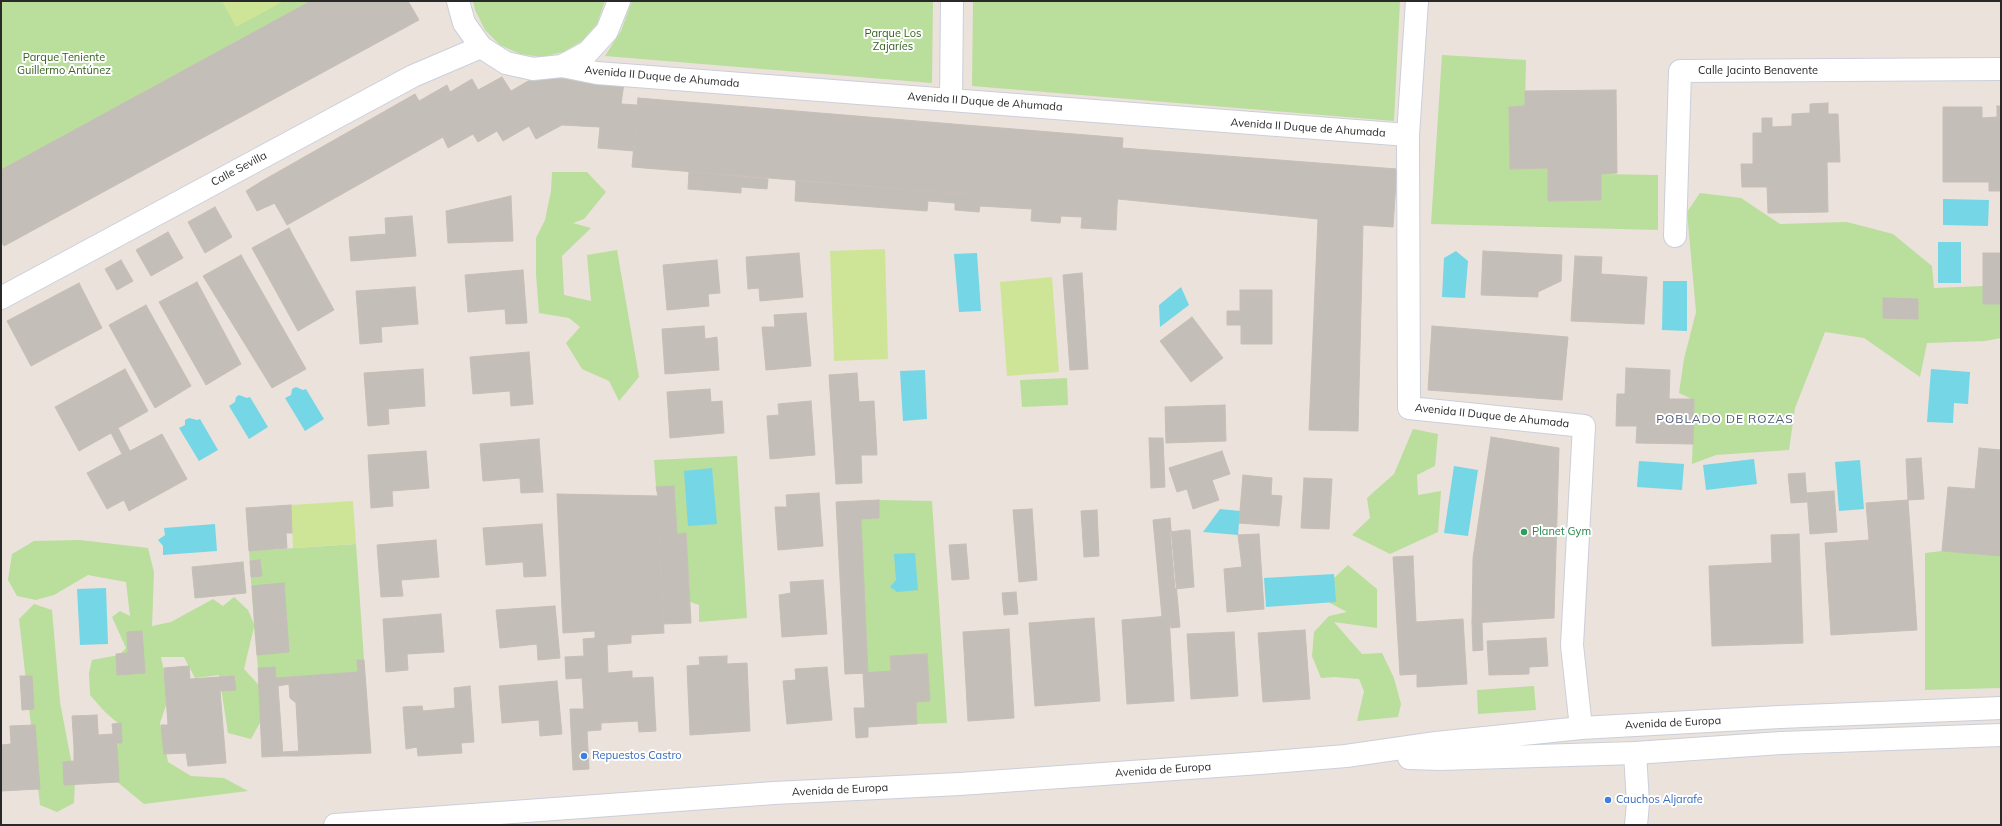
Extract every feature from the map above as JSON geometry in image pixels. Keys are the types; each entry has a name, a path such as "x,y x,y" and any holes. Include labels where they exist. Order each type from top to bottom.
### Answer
{"street":[{"path":"444,1 464,23 481,47 506,63 534,69 562,66 588,52 607,31 618,1"},
{"path":"458,1 464,23"},
{"path":"951,99 952,1"},
{"name":"Avenida II Duque de Ahumada","path":"1417,1 1408,135 1409,408 1584,426 1572,645 1581,728"},
{"name":"Calle Sevilla","path":"3,291 413,76 481,47"},
{"name":"Avenida II Duque de Ahumada","path":"562,66 597,73 1408,135"},
{"name":"Calle Jacinto Benavente","path":"1675,236 1680,71 2001,70"},
{"name":"Avenida de Europa","path":"334,825 774,793 960,784 1346,756 1436,744 1581,728 1722,720 2001,708"},
{"path":"1636,825 1638,803 1634,753 1646,739 1697,735 1722,720"},
{"path":"1860,740 1894,726 2001,722"},
{"name":"Avenida de Europa","path":"1346,756 1440,759 1634,753 1781,743 2001,735"}],"green space":[{"name":"Parque Teniente Guillermo Antúnez","path":"1,1 309,1 309,2 1,170"},
{"path":"222,1 284,1 236,27"},
{"path":"473,1 605,1 597,24 582,41 563,52 542,57 520,54 500,45 485,30 475,10"},
{"name":"Parque Los Zajaríes","path":"632,1 933,1 932,83 605,56 621,31"},
{"path":"973,1 1400,1 1394,121 972,86"},
{"path":"1442,55 1526,60 1525,106 1509,107 1510,169 1548,168 1549,201 1601,200 1601,174 1658,175 1658,230 1431,224"},
{"path":"552,172 587,172 606,192 584,219 573,223 591,228 562,256 564,295 591,301 587,255 617,250 639,377 619,401 609,381 582,369 566,343 580,327 569,318 539,313 536,274 536,238 545,220 551,191"},
{"path":"1700,193 1741,198 1780,224 1847,222 1893,234 1932,266 1934,288 1983,286 1983,304 2001,304 2001,338 1985,341 1927,343 1920,377 1864,338 1825,332 1795,408 1789,450 1716,455 1692,464 1694,400 1679,393 1684,359 1696,312 1687,212"},
{"path":"885,249 888,359 834,361 830,251"},
{"path":"1052,277 1059,372 1007,376 1000,282"},
{"path":"1067,378 1068,405 1022,407 1020,380"},
{"path":"1413,429 1438,434 1435,466 1417,475 1418,495 1441,491 1438,532 1390,554 1352,535 1370,518 1367,498 1394,474"},
{"path":"737,456 747,618 699,622 699,605 690,602 686,533 677,534 674,487 656,487 654,460"},
{"path":"879,500 932,501 947,723 917,724 916,702 930,701 927,654 890,656 891,671 868,673 861,519 879,518"},
{"path":"353,501 356,544 293,548 291,505"},
{"path":"80,540 148,548 154,572 152,626 171,622 213,599 223,606 234,597 248,610 254,624 249,551 356,544 364,660 358,660 358,672 276,678 275,667 258,668 254,627 244,669 269,696 262,719 251,739 228,733 219,675 195,678 184,657 161,657 169,696 160,723 168,762 191,776 224,778 248,791 144,804 115,780 120,725 105,712 90,695 89,673 92,660 119,655 126,648 112,617 120,611 130,616 126,582 88,575 54,595 36,600 17,596 8,580 12,554 34,541"},
{"path":"1942,551 2001,556 2001,688 1925,690 1925,553"},
{"path":"1348,565 1377,589 1377,628 1334,622 1362,654 1382,653 1394,678 1401,704 1398,717 1357,721 1364,691 1359,679 1334,677 1321,678 1312,656 1314,632 1329,616 1347,612 1330,603 1334,578"},
{"path":"34,604 52,610 60,702 75,781 74,803 57,812 40,805 19,619"},
{"path":"1534,686 1536,710 1478,714 1477,690"}],"water":[{"path":"1943,199 1989,200 1988,226 1943,225"},
{"path":"1938,242 1961,242 1961,283 1938,283"},
{"path":"1456,251 1468,261 1465,298 1442,297 1444,258"},
{"path":"977,253 981,311 959,312 954,254"},
{"path":"1663,281 1687,281 1687,331 1662,330"},
{"path":"1181,287 1189,305 1160,327 1159,305"},
{"path":"1931,369 1970,372 1968,404 1954,403 1953,423 1927,422"},
{"path":"925,370 927,419 903,421 900,371"},
{"path":"296,387 303,390 306,389 324,419 305,431 285,398 291,395 292,389"},
{"path":"239,395 247,398 250,397 268,427 249,439 229,406 235,402 236,397"},
{"path":"189,418 197,420 200,419 218,450 199,461 179,428 185,425 185,420"},
{"path":"1754,459 1757,484 1706,490 1703,465"},
{"path":"1860,460 1864,509 1839,511 1835,462"},
{"path":"1639,461 1684,464 1682,490 1637,487"},
{"path":"1454,466 1478,470 1468,536 1444,533"},
{"path":"712,468 717,524 688,526 684,471"},
{"path":"1220,509 1240,511 1238,535 1203,532"},
{"path":"215,524 217,551 163,555 163,546 158,540 165,535 164,528"},
{"path":"915,553 918,590 897,592 890,587 896,580 894,554"},
{"path":"1334,574 1336,602 1266,607 1264,578"},
{"path":"106,588 108,644 80,645 77,589"}],"building":[{"path":"311,1 408,1 419,20 4,246 1,241 1,170"},
{"path":"502,77 511,91 535,77 562,125 536,139 529,126 503,141 497,131 478,142 473,134 448,148 443,137 287,225 262,181 415,94 419,101 447,85 450,92 472,79 478,90"},
{"path":"535,77 624,83 621,104 637,105 634,151 598,148 600,127 562,125"},
{"path":"1616,90 1617,173 1601,174 1601,200 1548,201 1548,168 1510,169 1509,107 1525,106 1525,91"},
{"path":"638,98 1123,138 1117,206 632,167"},
{"path":"1828,103 1828,114 1838,114 1840,162 1827,162 1828,212 1768,213 1767,187 1742,187 1741,164 1753,164 1753,133 1762,133 1762,118 1772,118 1772,127 1792,126 1792,114 1810,113 1810,104"},
{"path":"1997,106 2001,106 2001,191 1989,191 1989,182 1943,182 1943,107 1982,107 1982,118 1997,117"},
{"path":"1122,148 1397,169 1393,227 1363,225 1358,431 1309,430 1318,219 1118,199"},
{"path":"689,172 768,179 767,189 741,187 741,193 688,189"},
{"path":"262,181 275,203 257,211 246,191"},
{"path":"796,181 1117,206 1116,230 1081,228 1082,217 1061,216 1060,223 1031,221 1032,209 980,206 979,212 955,210 955,203 928,201 927,211 795,201"},
{"path":"511,196 513,241 448,243 446,211"},
{"path":"215,207 232,237 205,253 188,222"},
{"path":"412,216 416,256 351,261 349,237 386,234 385,218"},
{"path":"289,228 334,310 298,331 252,248"},
{"path":"168,232 183,258 151,276 136,250"},
{"path":"1483,251 1562,255 1561,281 1538,292 1538,297 1481,295"},
{"path":"799,253 803,297 760,301 759,288 748,289 746,257"},
{"path":"1983,253 2001,253 2001,304 1983,304"},
{"path":"241,255 306,369 272,388 203,276"},
{"path":"1575,256 1602,257 1601,274 1647,277 1644,324 1571,321"},
{"path":"121,260 133,281 117,290 105,269"},
{"path":"717,260 720,293 708,294 709,306 667,310 663,265"},
{"path":"523,270 527,323 506,324 505,309 468,312 465,275"},
{"path":"1082,273 1088,369 1070,370 1063,275"},
{"path":"197,282 241,364 206,385 159,302"},
{"path":"79,283 102,328 31,366 7,321"},
{"path":"415,287 418,324 381,327 382,342 360,344 356,291"},
{"path":"1240,290 1272,290 1272,344 1241,344 1241,325 1227,325 1227,311 1240,311"},
{"path":"1883,298 1918,299 1918,319 1883,318"},
{"path":"146,305 191,386 155,408 109,325"},
{"path":"806,313 811,366 766,370 762,327 775,327 774,315"},
{"path":"1192,317 1223,358 1191,382 1160,341"},
{"path":"704,326 705,339 717,337 719,370 665,374 662,329"},
{"path":"1432,326 1568,337 1562,400 1428,390"},
{"path":"529,352 533,404 511,406 510,391 473,394 470,357"},
{"path":"1626,368 1670,370 1669,399 1694,399 1693,444 1636,443 1637,426 1616,426 1617,394 1625,394"},
{"path":"125,369 148,411 118,428 130,451 162,434 187,479 129,511 124,500 107,509 87,473 122,454 111,433 79,451 55,407"},
{"path":"423,369 425,406 388,409 389,424 368,426 364,373"},
{"path":"857,373 859,402 874,401 877,455 861,455 862,483 836,484 829,375"},
{"path":"710,389 711,402 722,401 724,433 670,438 667,392"},
{"path":"811,401 815,455 770,459 767,416 779,415 778,404"},
{"path":"1225,405 1226,441 1166,443 1165,407"},
{"path":"1491,437 1559,448 1554,618 1472,623 1473,558"},
{"path":"1149,438 1163,438 1165,487 1151,488"},
{"path":"539,439 543,492 521,493 520,478 483,481 480,444"},
{"path":"1979,448 2001,450 2001,556 1942,551 1948,487 1975,489"},
{"path":"426,451 429,488 392,491 393,506 371,508 368,455"},
{"path":"1222,451 1230,474 1212,480 1219,500 1193,509 1187,489 1177,492 1169,468"},
{"path":"1921,458 1924,499 1908,500 1906,459"},
{"path":"1805,473 1807,502 1791,503 1788,474"},
{"path":"1243,475 1272,478 1271,495 1282,496 1279,526 1239,523"},
{"path":"1304,478 1332,479 1329,529 1301,528"},
{"path":"674,486 677,534 686,533 691,623 663,624 658,496 656,487"},
{"path":"1834,491 1837,532 1810,534 1807,493"},
{"path":"819,493 823,546 778,550 775,507 787,507 786,495"},
{"path":"557,494 658,496 664,633 631,635 631,643 607,645 608,673 632,671 632,678 653,677 656,731 639,732 638,721 601,723 601,730 587,731 589,769 573,770 570,709 584,709 582,678 566,679 565,657 584,656 583,639 595,638 595,631 563,633"},
{"path":"879,500 879,518 861,519 868,673 845,674 836,502"},
{"path":"1908,500 1917,630 1831,635 1825,543 1869,540 1866,503"},
{"path":"291,505 292,533 286,533 287,548 249,551 246,508"},
{"path":"1032,509 1037,580 1019,582 1013,510"},
{"path":"1097,510 1099,556 1084,557 1081,511"},
{"path":"1170,518 1180,627 1171,628 1169,616 1162,617 1153,520"},
{"path":"542,524 546,576 524,577 523,562 486,565 483,528"},
{"path":"1190,530 1194,587 1175,589 1170,532"},
{"path":"1259,534 1264,609 1227,612 1224,569 1242,567 1238,535"},
{"path":"1799,534 1803,643 1712,646 1709,566 1772,563 1771,535"},
{"path":"436,540 439,577 401,580 403,596 381,597 377,545"},
{"path":"966,544 969,579 952,580 949,545"},
{"path":"1413,556 1416,622 1463,619 1467,684 1417,687 1417,674 1400,675 1393,557"},
{"path":"260,560 262,576 251,577 250,561"},
{"path":"243,562 246,593 195,598 192,567"},
{"path":"823,580 827,634 782,637 779,595 791,593 790,582"},
{"path":"284,583 289,652 257,655 252,586"},
{"path":"1016,592 1018,614 1004,615 1002,593"},
{"path":"555,606 560,658 538,660 537,644 500,648 496,610"},
{"path":"441,614 444,652 407,654 408,670 386,672 383,619"},
{"path":"1169,616 1174,701 1127,704 1122,620"},
{"path":"1094,618 1100,701 1035,706 1029,623"},
{"path":"1472,623 1482,623 1483,650 1473,651"},
{"path":"1009,629 1014,718 968,721 963,632"},
{"path":"1305,630 1310,699 1263,702 1258,633"},
{"path":"142,631 145,673 117,675 116,654 128,653 127,632"},
{"path":"1234,632 1238,696 1191,699 1187,634"},
{"path":"1546,638 1548,666 1529,667 1529,674 1489,675 1487,641"},
{"path":"927,654 930,701 916,702 917,724 868,727 868,737 856,738 854,708 865,708 863,673 891,671 890,656"},
{"path":"727,656 727,664 747,663 750,731 690,735 687,666 700,665 699,657"},
{"path":"357,660 364,660 371,753 299,756 296,703 290,698 289,684 278,686 283,756 262,757 258,668 275,667 276,678 358,672"},
{"path":"189,666 190,679 234,676 236,690 220,691 226,763 188,766 186,753 164,754 161,725 168,725 164,668"},
{"path":"827,667 832,720 787,724 783,681 796,680 795,669"},
{"path":"20,676 32,676 34,709 22,710"},
{"path":"557,681 562,734 540,736 539,720 502,723 499,686"},
{"path":"470,686 474,742 461,743 462,753 418,756 417,747 406,749 403,707 422,706 423,711 455,708 454,688"},
{"path":"97,715 99,747 74,748 72,716"},
{"path":"121,723 122,743 117,743 119,782 64,785 63,762 74,761 74,748 99,747 98,735 113,734 112,724"},
{"path":"35,725 40,789 1,791 1,745 11,744 10,726"},
{"path":"299,751 299,756 283,756 283,752"}],"place":[{"name":"Planet Gym","path":"1524,532"},
{"name":"Repuestos Castro","path":"584,756"},
{"name":"Cauchos Aljarafe","path":"1608,800"}],"district":[{"name":"POBLADO DE ROZAS","path":"1725,419"}]}
